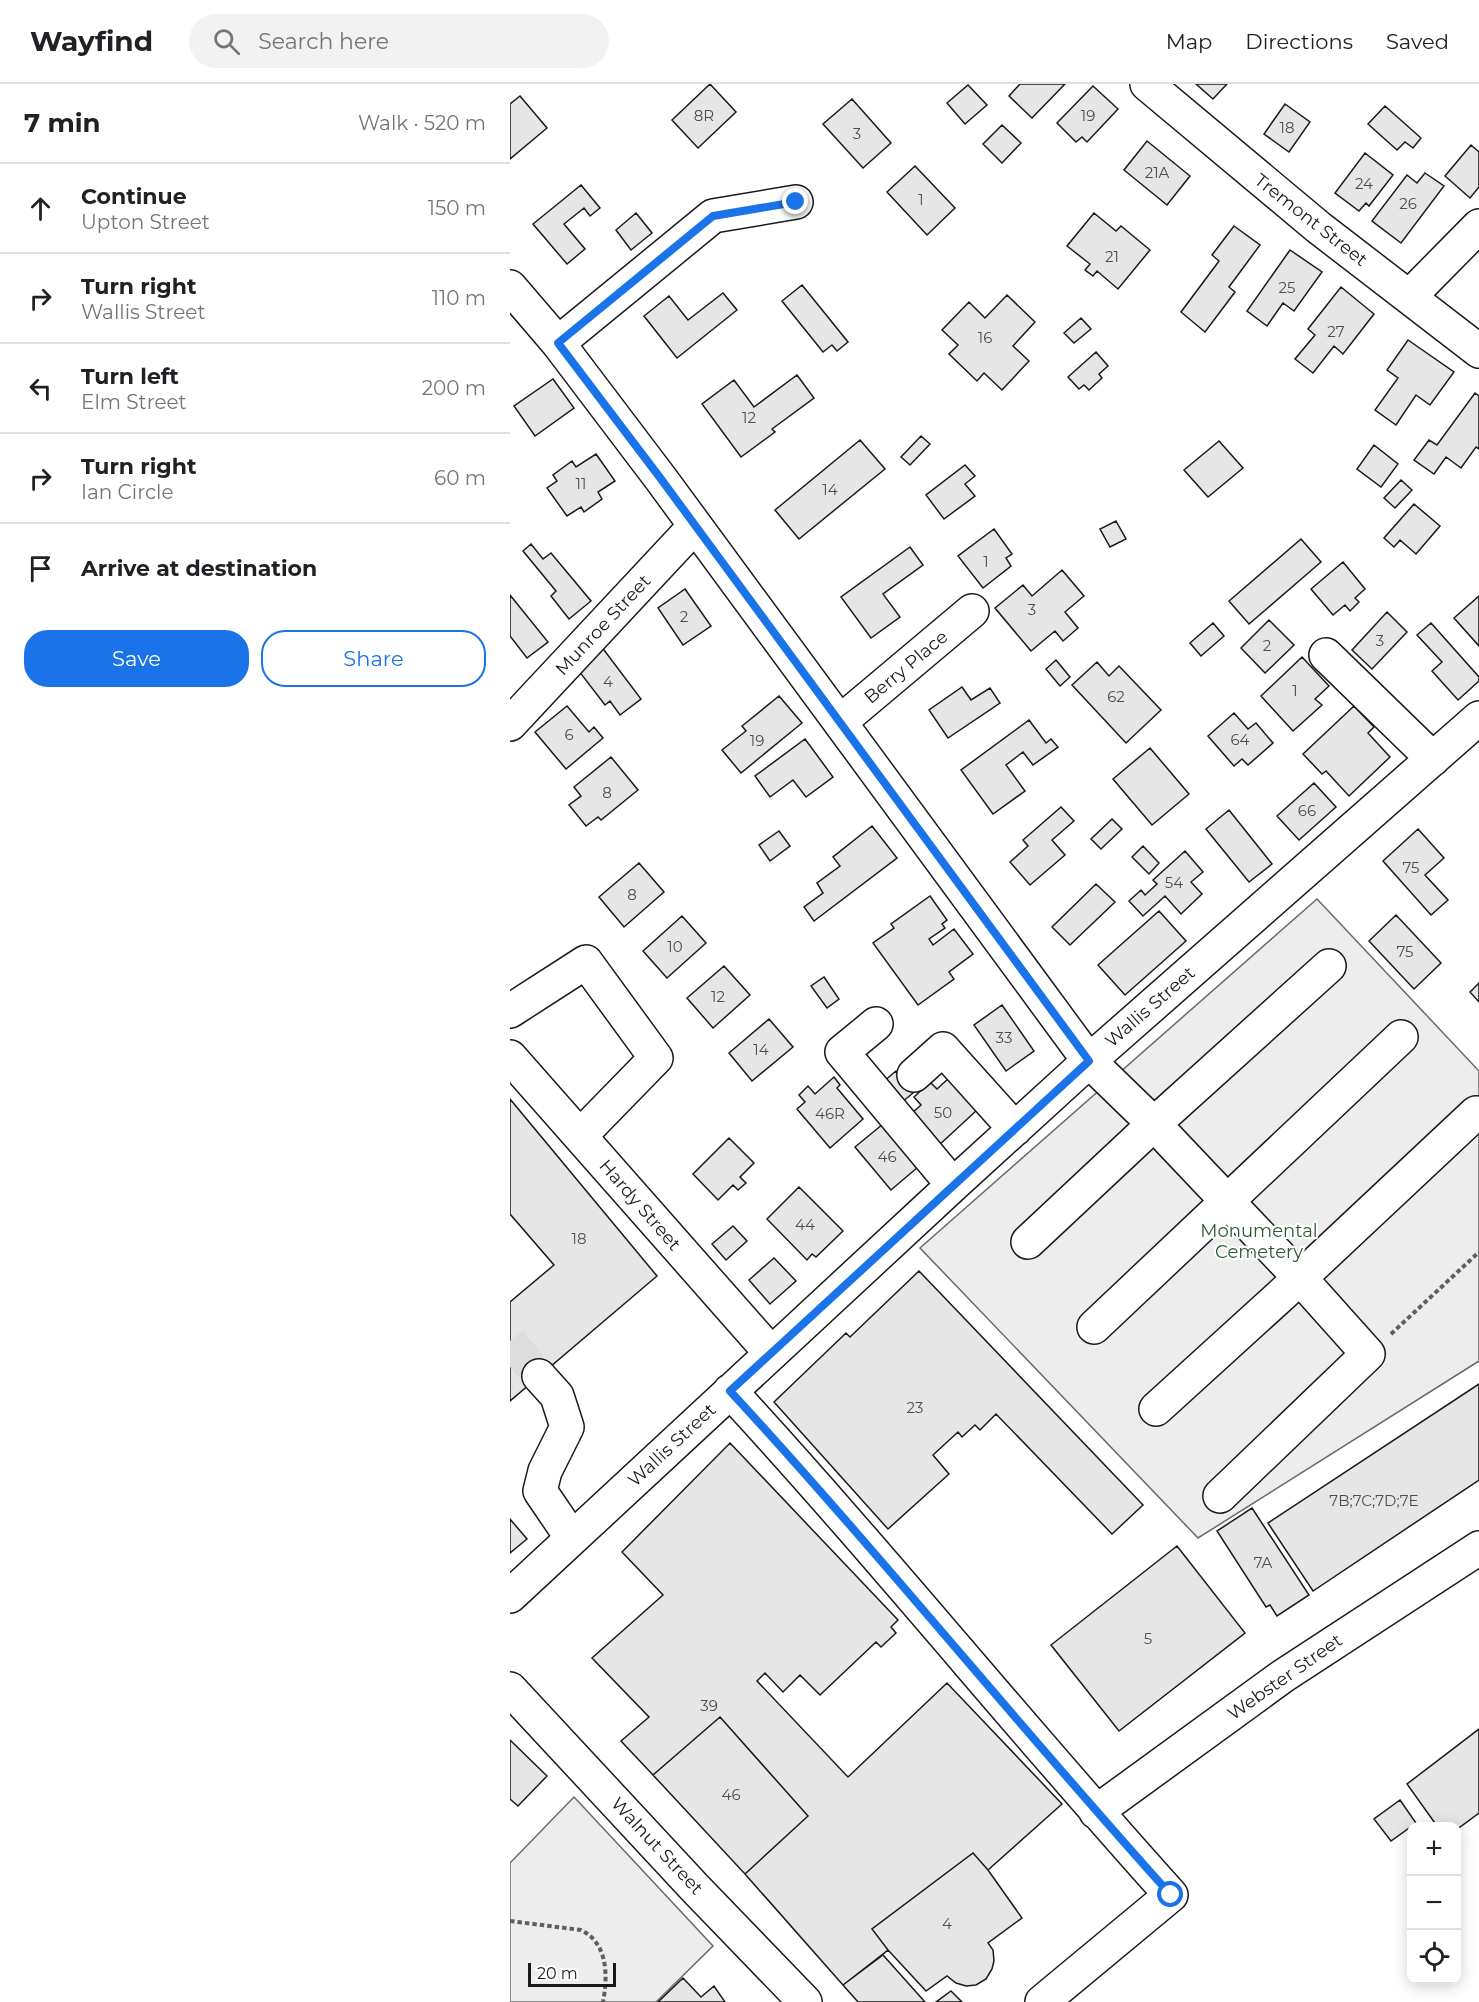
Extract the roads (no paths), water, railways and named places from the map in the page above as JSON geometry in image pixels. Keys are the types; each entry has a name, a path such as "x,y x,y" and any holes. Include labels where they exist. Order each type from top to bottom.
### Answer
{"street":[{"name":"Tremont Street","path":"1147,84 1267,186 1479,351"},
{"path":"558,343 713,216 796,202"},
{"path":"1409,297 1479,226"},
{"path":"510,287 558,343 695,526 1089,1061 1154,1124 1300,1278 1368,1354 1220,1496"},
{"name":"Munroe Street","path":"513,713 695,526"},
{"name":"Berry Place","path":"840,722 972,611"},
{"path":"1326,655 1432,759"},
{"name":"Wallis Street","path":"510,1596 1089,1061 1479,718"},
{"path":"510,1011 586,962 657,1058 580,1136"},
{"path":"1028,1242 1154,1124 1329,966"},
{"path":"876,1024 842,1052 953,1185"},
{"path":"1094,1327 1401,1037"},
{"path":"914,1075 943,1049 1015,1129"},
{"name":"Hardy Street","path":"510,1057 771,1353"},
{"path":"1156,1409 1476,1113"},
{"path":"539,1376 557,1396 567,1427 546,1471 540,1491 572,1538"},
{"path":"730,1391 793,1459 1096,1812 1171,1895 1042,2002"},
{"name":"Webster Street","path":"1096,1812 1283,1676 1479,1548"},
{"name":"Walnut Street","path":"510,1689 687,1879 806,2002"}],"tunnel":[{"path":"510,1341 539,1376"}],"park label":[{"name":"Monumental Cemetery","path":"1259,1241"}]}
